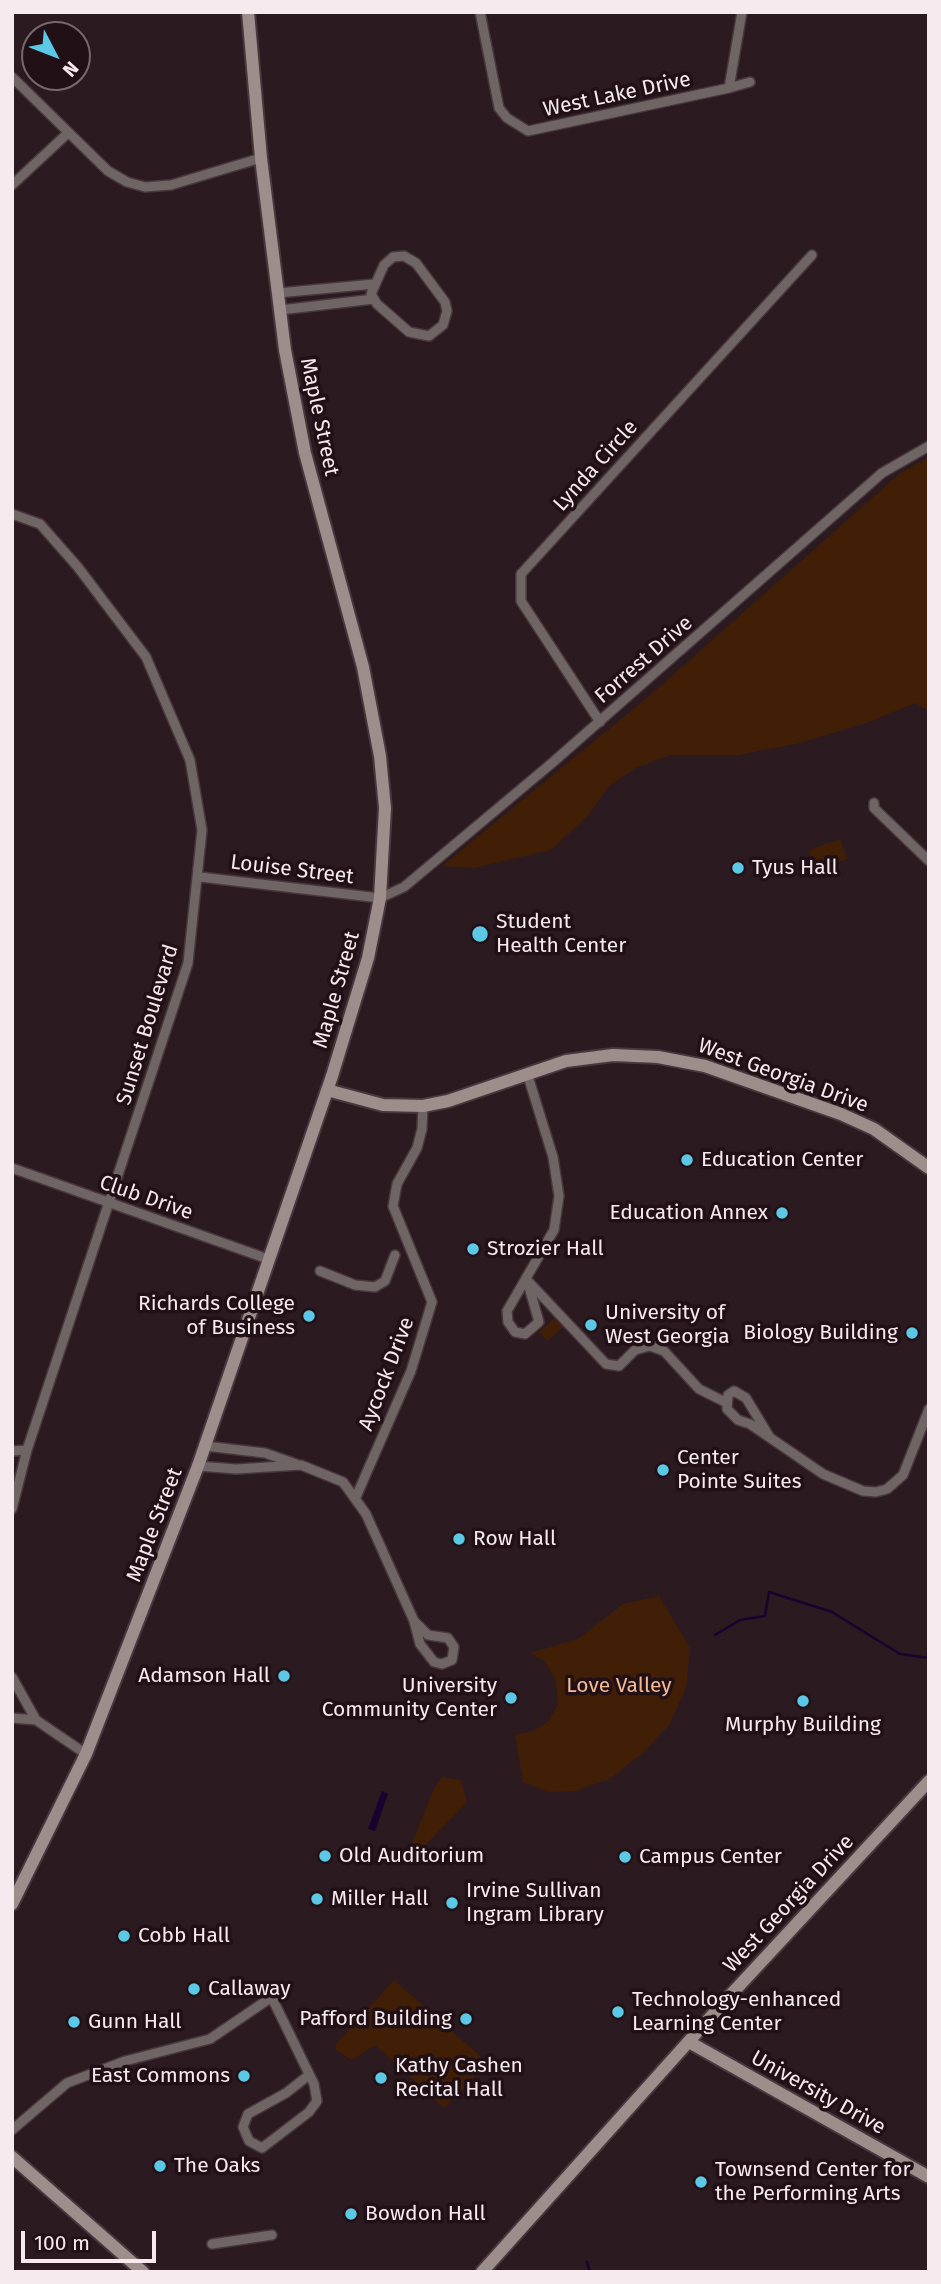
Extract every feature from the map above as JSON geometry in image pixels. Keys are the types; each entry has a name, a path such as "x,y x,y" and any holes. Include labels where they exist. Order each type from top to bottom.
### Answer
{"main road":[{"name":"Maple Street","path":"12,1904 86,1754 198,1466 327,1090 368,958 380,898 385,808 380,756 363,667 305,453 280,310 261,158 248,12"},
{"name":"Maple Street","path":"251,40 253,12"},
{"name":"West Georgia Drive","path":"327,1090 383,1105 423,1106 448,1101 565,1062 613,1055 686,1061 841,1114 874,1129 929,1168"},
{"name":"West Georgia Drive","path":"482,2272 929,1781"},
{"name":"University Drive","path":"689,2042 929,2177"},
{"path":"12,2157 143,2272"}],"street":[{"name":"West Lake Drive","path":"480,12 499,108 516,125 528,131 729,88"},
{"path":"742,12 729,88 750,82"},
{"path":"12,77 108,171 127,182 145,187 172,185 261,158"},
{"path":"12,185 68,133"},
{"name":"Lynda Circle","path":"600,722 520,601 522,574 812,255"},
{"path":"393,257 410,258 443,295 446,316 435,333 416,335 374,299 371,293 384,265 393,257"},
{"path":"278,293 374,284"},
{"path":"280,310 374,299"},
{"name":"Forrest Drive","path":"380,898 404,887 600,722 882,473 929,446"},
{"name":"Sunset Boulevard","path":"12,514 40,524 77,566 146,657 190,760 202,830 200,877 188,963 27,1451 12,1509"},
{"path":"874,803 929,861"},
{"name":"Louise Street","path":"200,877 380,898"},
{"path":"527,1073 553,1157 559,1196 554,1230 507,1311 508,1322 515,1332 525,1334 539,1322 527,1280"},
{"name":"Aycock Drive","path":"356,1497 408,1379 432,1303 426,1282 401,1232 393,1206 397,1184 417,1148 422,1129 423,1106"},
{"name":"Club Drive","path":"12,1168 268,1259"},
{"path":"320,1271 355,1285 374,1287 385,1281 395,1255"},
{"path":"527,1280 606,1364 619,1366 635,1350 650,1346 664,1351 699,1389 725,1402"},
{"path":"769,1436 751,1404 739,1392 728,1395 725,1402 727,1409 737,1420 769,1436 823,1474 863,1491 876,1492 887,1489 902,1475 929,1409"},
{"path":"205,1446 265,1453 327,1473 343,1482 356,1497 414,1621 420,1644 428,1656 442,1664 452,1660 454,1647 448,1638 428,1635 414,1621"},
{"path":"12,1451 27,1451"},
{"path":"198,1466 236,1469 301,1465"},
{"path":"12,1677 36,1720 86,1754"},
{"path":"12,1717 36,1720"},
{"path":"12,2130 67,2083 125,2061 210,2039 285,1988"},
{"path":"272,1998 309,2074 317,2101 309,2112 261,2148 249,2141 243,2127 248,2114 286,2093 309,2074"},
{"path":"212,2244 272,2235"}],"green space":[{"path":"929,457 929,711 915,703 869,722 800,743 739,755 670,755 635,768 608,787 588,816 551,850 473,868 442,866 655,691 899,474"},
{"path":"840,839 847,859 815,870 809,850"},
{"path":"555,1318 563,1327 547,1341 539,1332"},
{"name":"Love Valley","path":"659,1596 690,1648 686,1688 669,1725 644,1752 611,1778 576,1791 549,1792 523,1782 515,1735 533,1731 549,1721 558,1704 556,1680 544,1661 530,1653 578,1639 623,1604"},
{"path":"442,1777 461,1780 467,1802 408,1863 405,1861 434,1788"},
{"path":"394,1980 488,2063 444,2108 375,2045 352,2060 336,2050 336,2044"}],"shaded area":[{"path":"382,1791 388,1794 375,1831 368,1829"}],"waterway":[{"path":"715,1635 740,1620 765,1616 769,1592 832,1612 900,1654 929,1658"},
{"path":"587,2262 590,2272"}],"place":[{"name":"Tyus Hall","path":"738,868"},
{"name":"Student Health Center","path":"480,934"},
{"name":"Education Center","path":"687,1160"},
{"name":"Education Annex","path":"782,1213"},
{"name":"Strozier Hall","path":"473,1249"},
{"name":"Richards College of Business","path":"309,1316"},
{"name":"University of West Georgia","path":"591,1325"},
{"name":"Biology Building","path":"912,1333"},
{"name":"Center Pointe Suites","path":"663,1470"},
{"name":"Row Hall","path":"459,1539"},
{"name":"Adamson Hall","path":"284,1676"},
{"name":"University Community Center","path":"511,1698"},
{"name":"Murphy Building","path":"803,1701"},
{"name":"Old Auditorium","path":"325,1856"},
{"name":"Campus Center","path":"625,1857"},
{"name":"Miller Hall","path":"317,1899"},
{"name":"Irvine Sullivan Ingram Library","path":"452,1903"},
{"name":"Cobb Hall","path":"124,1936"},
{"name":"Callaway","path":"194,1989"},
{"name":"Technology-enhanced Learning Center","path":"618,2012"},
{"name":"Pafford Building","path":"466,2019"},
{"name":"Gunn Hall","path":"74,2022"},
{"name":"East Commons","path":"244,2076"},
{"name":"Kathy Cashen Recital Hall","path":"381,2078"},
{"name":"The Oaks","path":"160,2166"},
{"name":"Townsend Center for the Performing Arts","path":"701,2182"},
{"name":"Bowdon Hall","path":"351,2214"}]}
